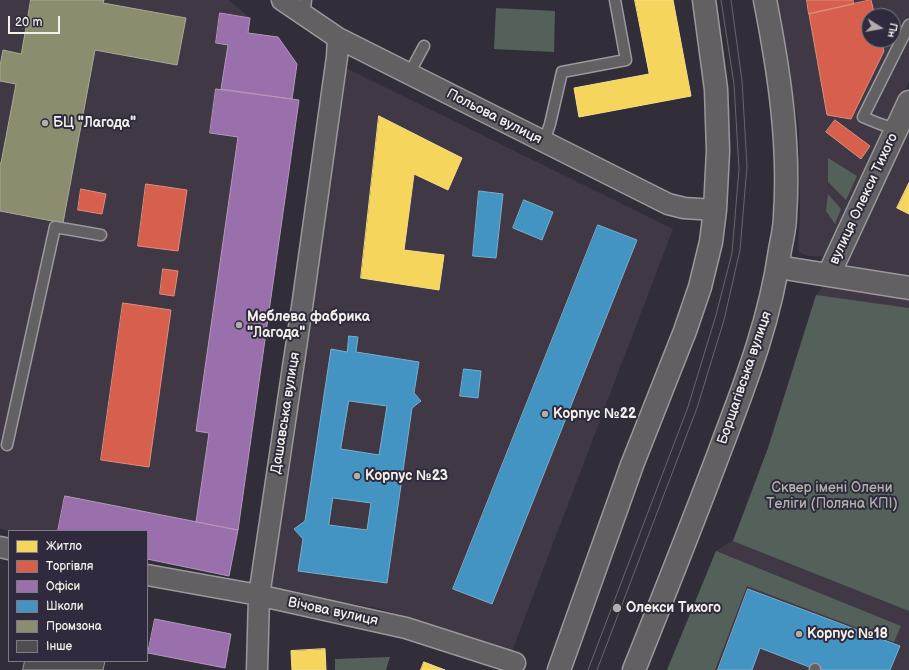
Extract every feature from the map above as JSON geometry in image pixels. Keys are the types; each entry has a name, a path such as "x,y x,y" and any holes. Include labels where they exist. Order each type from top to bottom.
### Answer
{"main road":[{"path":"559,670 632,465 698,294 710,242 715,210 718,151 716,89 704,0"},
{"name":"Борщагівська вулиця","path":"634,670 755,358 768,314 778,266 785,217 787,160 783,108 765,0"},
{"name":"вулиця Олекси Тихого","path":"829,274 909,102"},
{"path":"778,266 909,288"}],"street":[{"name":"Польова вулиця","path":"282,0 305,8 338,38 668,204 684,208 715,210"},
{"name":"Дашавська вулиця","path":"257,670 259,596 304,292 337,57 338,38"},
{"name":"Вічова вулиця","path":"148,575 259,596 406,628 515,663"}],"lane":[{"path":"544,142 550,124 562,72 626,60 615,0"},
{"path":"896,129 863,117 909,25"},
{"path":"409,74 424,46"},
{"path":"7,445 55,227 101,235"}],"shaded area":[{"path":"0,0 229,0 250,18 248,33 278,37 297,64 229,576 148,559 148,530 8,530 0,529"},
{"path":"775,0 909,0 909,82 826,253 821,257 802,254 798,250 800,209 799,127"},
{"path":"342,66 673,229 512,651 378,608 264,590"},
{"path":"909,119 909,670 667,670 716,551 733,540 768,448 816,295 841,265"}],"green space":[{"path":"496,8 555,11 554,52 494,49"},
{"path":"828,158 857,176 846,200 828,182"},
{"path":"828,194 841,209 835,224 826,211"},
{"name":"Сквер імені Олени Теліги (Поляна КПІ)","path":"816,295 909,308 909,611 733,541 768,448"},
{"path":"716,551 901,626 894,642 747,586 715,670 667,670"},
{"path":"390,657 386,670 335,670 335,659"}],"building: Житло":[{"path":"635,0 673,0 691,96 579,117 574,88 649,74"},
{"path":"379,116 462,158 448,190 414,174 404,250 444,255 439,290 361,278"},
{"path":"909,183 909,214 897,208"},
{"path":"325,649 326,670 292,670 291,651"},
{"path":"424,662 445,670 421,670"}],"building: Торгівля":[{"path":"807,0 853,0 854,4 809,14"},
{"path":"871,0 873,8 861,8 861,48 883,48 884,51 851,119 827,115 809,14"},
{"path":"835,120 870,146 861,159 826,132"},
{"path":"146,184 187,190 178,251 138,246"},
{"path":"81,189 106,194 102,214 78,210"},
{"path":"163,269 178,271 174,296 160,294"},
{"path":"123,303 171,310 149,467 101,460"}],"building: Офіси":[{"path":"220,13 250,18 248,33 278,37 297,64 292,99 221,89 228,45 216,43"},
{"name":"Меблева фабрика \"Лагода\"","path":"216,89 299,100 238,530 196,522 209,433 196,431 238,137 210,133"},
{"path":"65,496 238,530 229,576 148,559 148,530 58,530"},
{"path":"155,619 231,634 225,668 148,653"}],"building: Школи":[{"path":"479,191 503,194 496,258 473,256"},
{"path":"524,200 553,212 542,240 513,228"},
{"name":"Корпус №22","path":"598,225 637,240 492,604 453,589"},
{"name":"Корпус №23","path":"349,336 358,337 356,352 419,362 414,393 421,401 412,408 387,583 298,571 303,539 294,529 305,521 331,349 347,352","holes":["349,401 387,406 379,455 341,449","333,498 371,503 367,530 329,525"]},
{"path":"464,369 481,371 478,398 460,396"},
{"name":"Корпус №18","path":"748,589 900,646 890,670 817,670 760,648 752,670 718,670"}],"building: Промзона":[{"name":"БЦ \"Лагода\"","path":"31,0 104,0 103,3 186,18 177,65 95,50 63,223 0,211 0,163 16,84 0,81 0,66 3,50 21,54"}],"building: Інше":[{"path":"25,662 105,662 103,670 23,670"}],"tram line":[{"path":"588,670 688,407 716,315 732,253 739,169 734,84 721,0"},
{"path":"597,670 697,408 724,320 740,250 747,166 742,81 731,0"}],"place":[{"name":"БЦ \"Лагода\"","path":"45,123"},
{"name":"Меблева фабрика \"Лагода\"","path":"239,325"},
{"name":"Корпус №22","path":"545,414"},
{"name":"Корпус №23","path":"357,476"},
{"name":"Олекси Тихого","path":"617,608"},
{"name":"Корпус №18","path":"799,634"}]}
